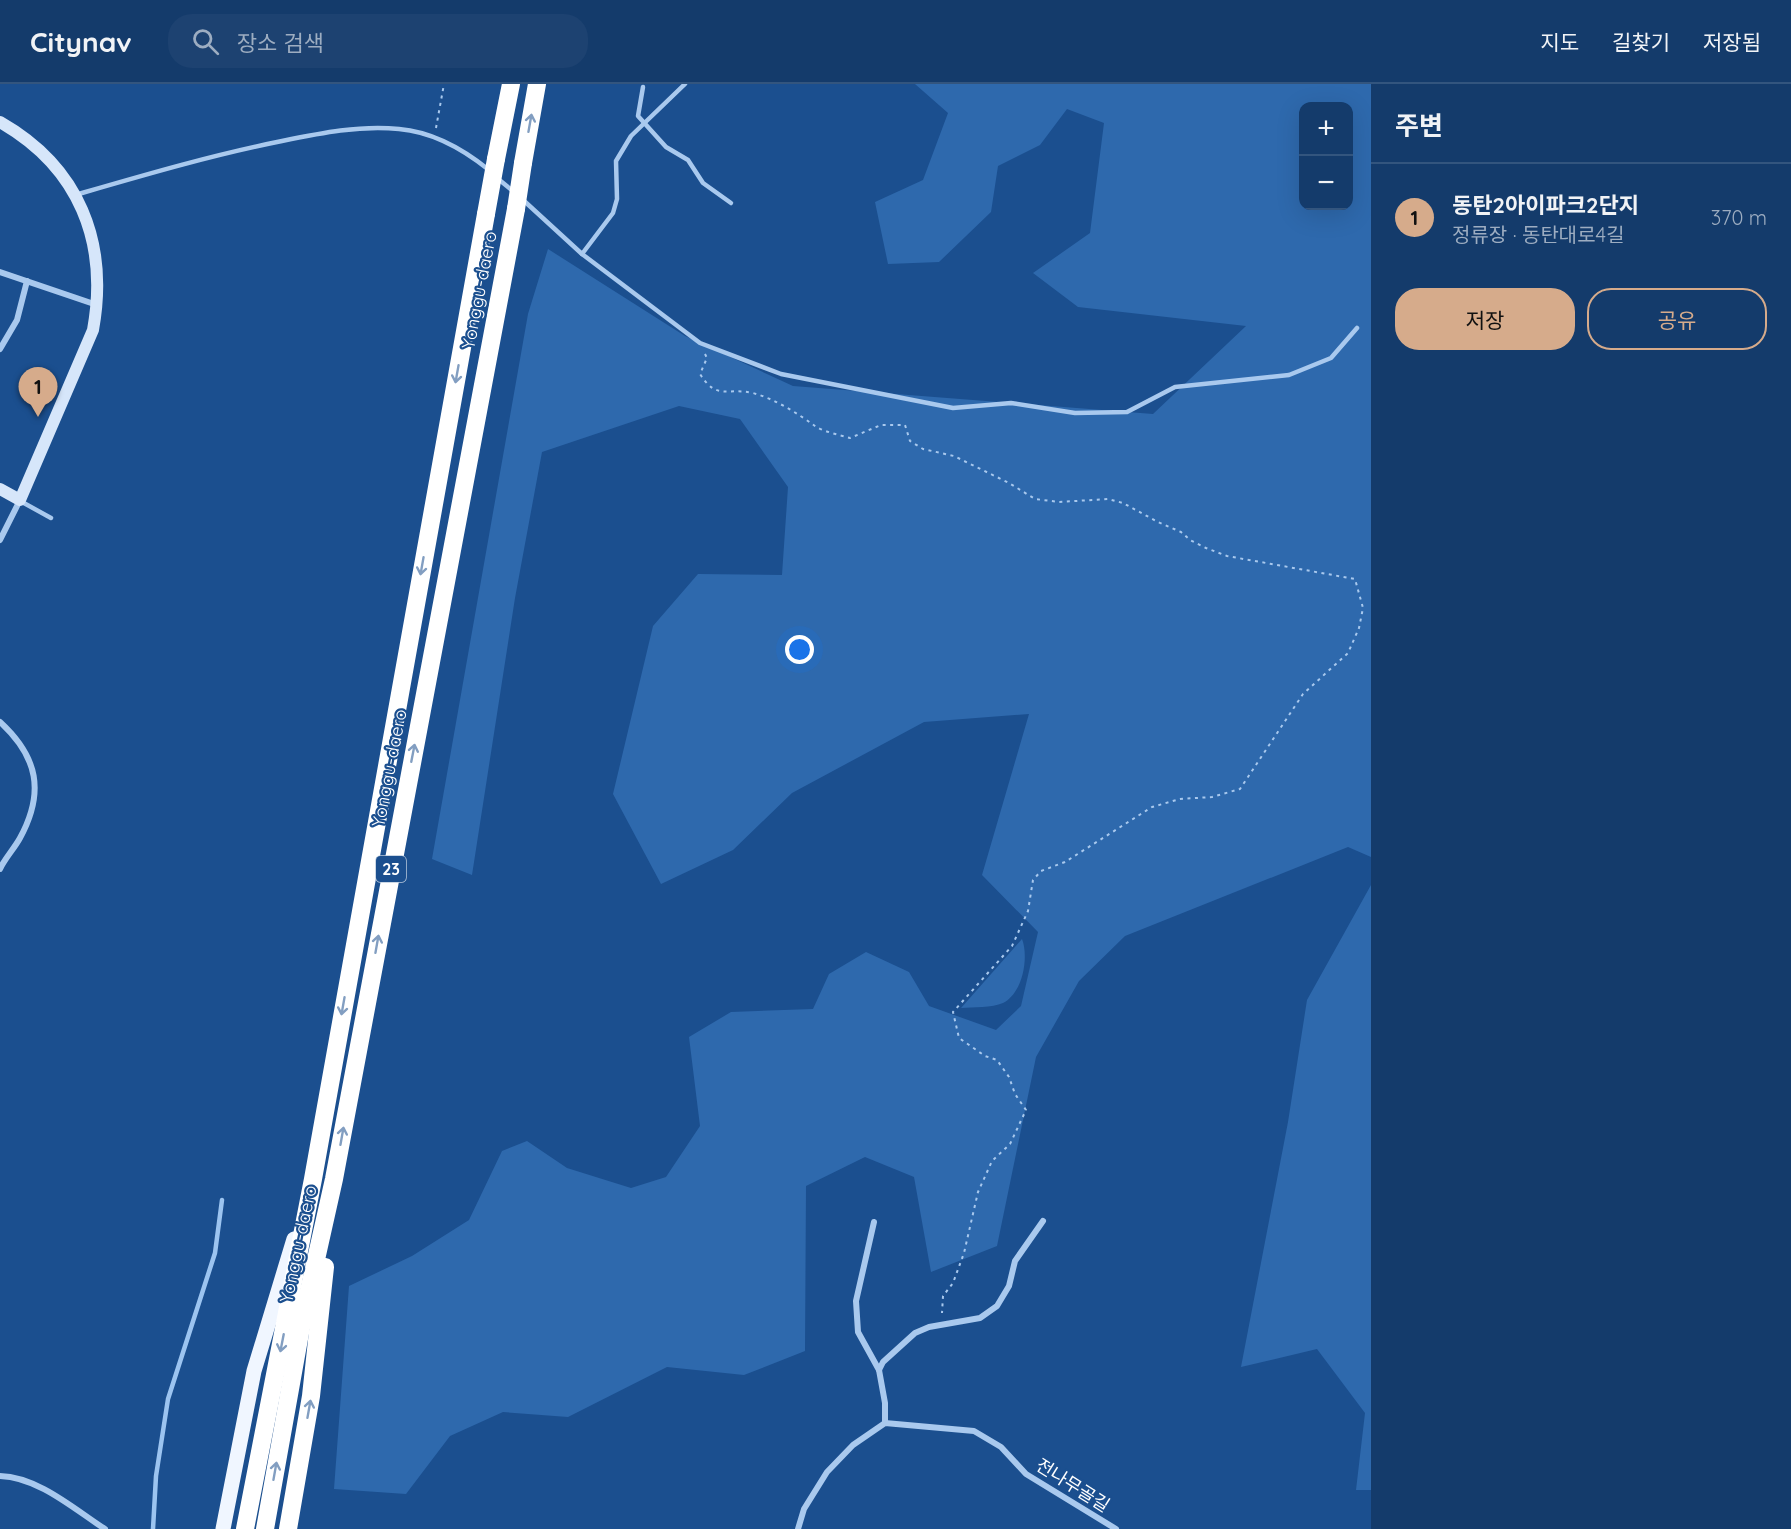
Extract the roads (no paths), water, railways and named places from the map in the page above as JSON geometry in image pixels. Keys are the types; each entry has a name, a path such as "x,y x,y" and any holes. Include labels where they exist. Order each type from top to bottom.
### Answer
{"highway":[{"name":"Yonggu-daero","path":"245,1529 313,1179 511,84"},
{"name":"Yonggu-daero","path":"265,1529 302,1322 334,1179 516,209 537,84"},
{"path":"288,1529 311,1396 334,1179"}],"main road":[{"path":"224,1529 254,1371 313,1179"}],"street":[{"path":"0,123 28,141 56,167 75,195 87,220 95,249 98,273 97,305 82,359 0,540"},
{"path":"0,272 97,305"},
{"path":"0,350 17,320 27,281"},
{"path":"0,489 20,500"},
{"path":"0,722 13,734 32,760 34,775 32,811 20,840 0,869"},
{"path":"879,1370 883,1362 915,1333 942,1324 980,1318 997,1306 1008,1286 1015,1261 1043,1221"},
{"path":"798,1529 804,1509 827,1472 853,1445 885,1423 885,1403 879,1370 858,1332 856,1301 874,1222"},
{"name":"전나무골길","path":"885,1423 974,1431 1001,1447 1026,1474 1116,1529"},
{"path":"0,1476 32,1484 105,1529"}],"lane":[{"path":"582,254 614,213 617,199 616,161 631,136 685,84"},
{"path":"643,87 638,116 666,147 688,160 703,183 731,203"},
{"path":"75,195 225,153 342,129 400,129 435,137 468,153 553,225 582,254 700,344 781,374 953,408 1011,403 1075,413 1127,412 1175,387 1289,375 1331,358 1357,328"},
{"path":"20,500 51,518"}],"waterway":[{"path":"153,1529 156,1476 168,1399 215,1253 222,1200"}],"place":[{"name":"동탄2아이파크2단지","path":"38,417"}]}
